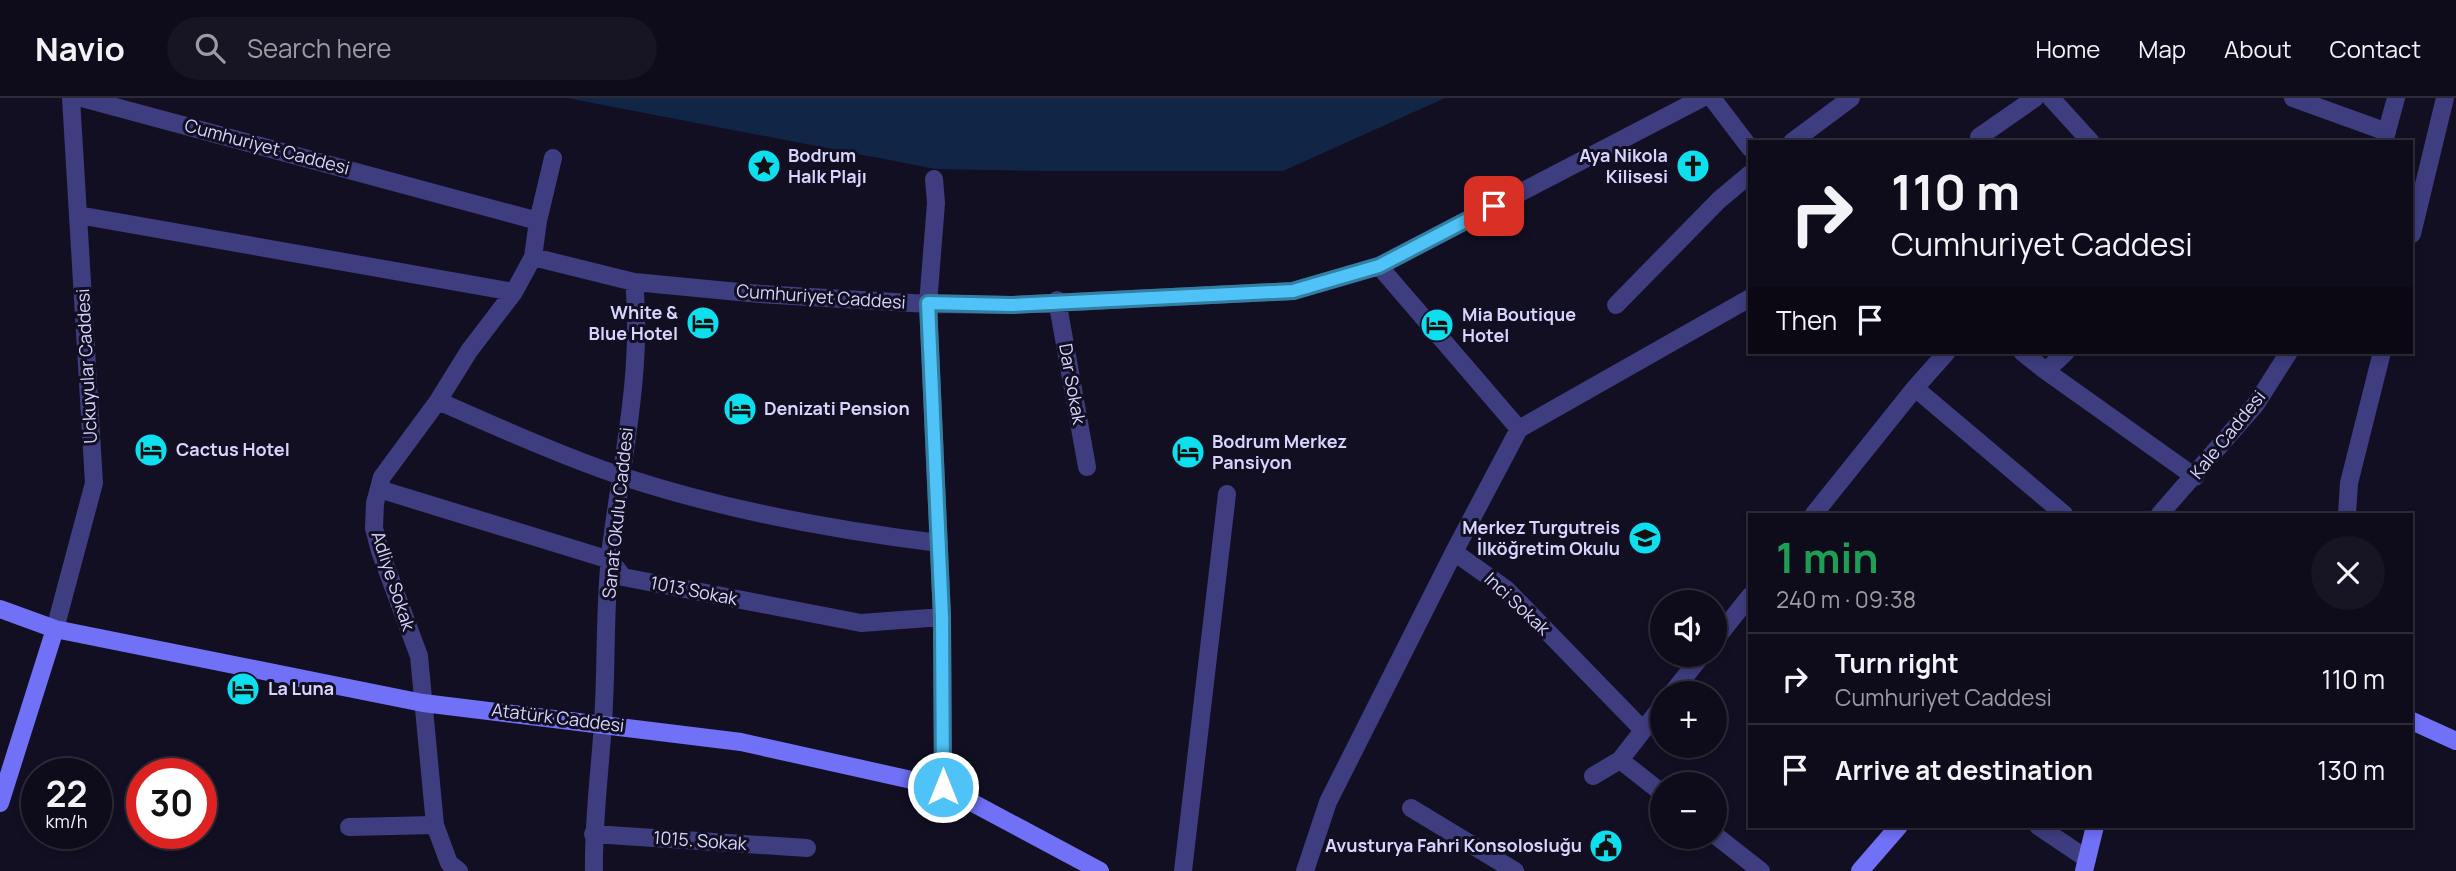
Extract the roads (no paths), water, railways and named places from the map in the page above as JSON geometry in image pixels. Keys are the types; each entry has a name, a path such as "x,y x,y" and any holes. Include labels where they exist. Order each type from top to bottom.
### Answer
{"street":[{"name":"Uckuyular Caddesi","path":"55,629 94,483 71,98"},
{"name":"Cumhuriyet Caddesi","path":"82,98 538,221"},
{"name":"Cumhuriyet Caddesi","path":"533,257 634,282 761,294 928,303 1012,305 1057,300 1293,291 1379,266 1702,98"},
{"path":"1712,98 1748,145"},
{"path":"1795,140 1851,98"},
{"path":"1978,140 2035,98"},
{"path":"2051,98 2089,140"},
{"path":"2293,98 2385,137 2396,98"},
{"path":"2413,230 2445,98"},
{"path":"533,257 538,221 554,158"},
{"path":"1616,305 1719,200 1748,176"},
{"path":"934,179 928,303 942,617 943,787"},
{"path":"78,215 514,292"},
{"name":"Adliye Sokak","path":"459,871 449,863 435,825 419,656 374,528 382,477 438,401 469,351 514,292 533,257"},
{"path":"1379,266 1519,429"},
{"name":"Sanat Okulu Caddesi","path":"594,871 593,834 603,723 610,560 622,476 638,320 634,282"},
{"path":"1305,871 1328,802 1519,429 1748,299"},
{"name":"Dar Sokak","path":"1057,300 1087,467"},
{"path":"1815,513 1945,354"},
{"path":"2025,354 2195,477"},
{"path":"2046,371 2064,354"},
{"name":"Kale Caddesi","path":"2161,513 2256,404 2288,354"},
{"path":"2347,513 2349,483 2381,354"},
{"path":"1915,388 2063,513"},
{"path":"438,401 622,476 692,496 849,532 939,542"},
{"name":"1013 Sokak","path":"379,489 610,560 623,578 861,623 942,617"},
{"path":"1183,871 1227,494"},
{"name":"Inci Sokak","path":"1454,552 1506,589 1643,730"},
{"path":"1727,624 1748,598"},
{"name":"Atatürk Caddesi","path":"0,609 55,629 424,703 741,742 943,787 1100,871"},
{"path":"0,803 55,629"},
{"path":"1682,681 1693,667"},
{"path":"2413,720 2456,740"},
{"path":"1594,775 1620,760 1650,721"},
{"path":"1620,760 1650,784"},
{"path":"1410,808 1496,867 1515,871"},
{"path":"349,827 435,825"},
{"path":"1860,871 1897,828"},
{"path":"2040,828 2086,865 2095,828"},
{"name":"1015. Sokak","path":"593,834 807,848"},
{"path":"1727,844 1761,871"}],"water":[{"path":"567,98 1445,98 1283,171 1048,171 936,169"}],"place":[{"name":"Bodrum Halk Plajı","path":"764,166"},
{"name":"Aya Nikola Kilisesi","path":"1693,166"},
{"name":"White & Blue Hotel","path":"703,323"},
{"name":"Mia Boutique Hotel","path":"1437,325"},
{"name":"Denizati Pension","path":"740,409"},
{"name":"Cactus Hotel","path":"151,450"},
{"name":"Bodrum Merkez Pansiyon","path":"1188,452"},
{"name":"Merkez Turgutreis İlköğretim Okulu","path":"1645,538"},
{"name":"La Luna","path":"243,689"},
{"name":"Avusturya Fahri Konsolosluğu","path":"1606,846"}]}
